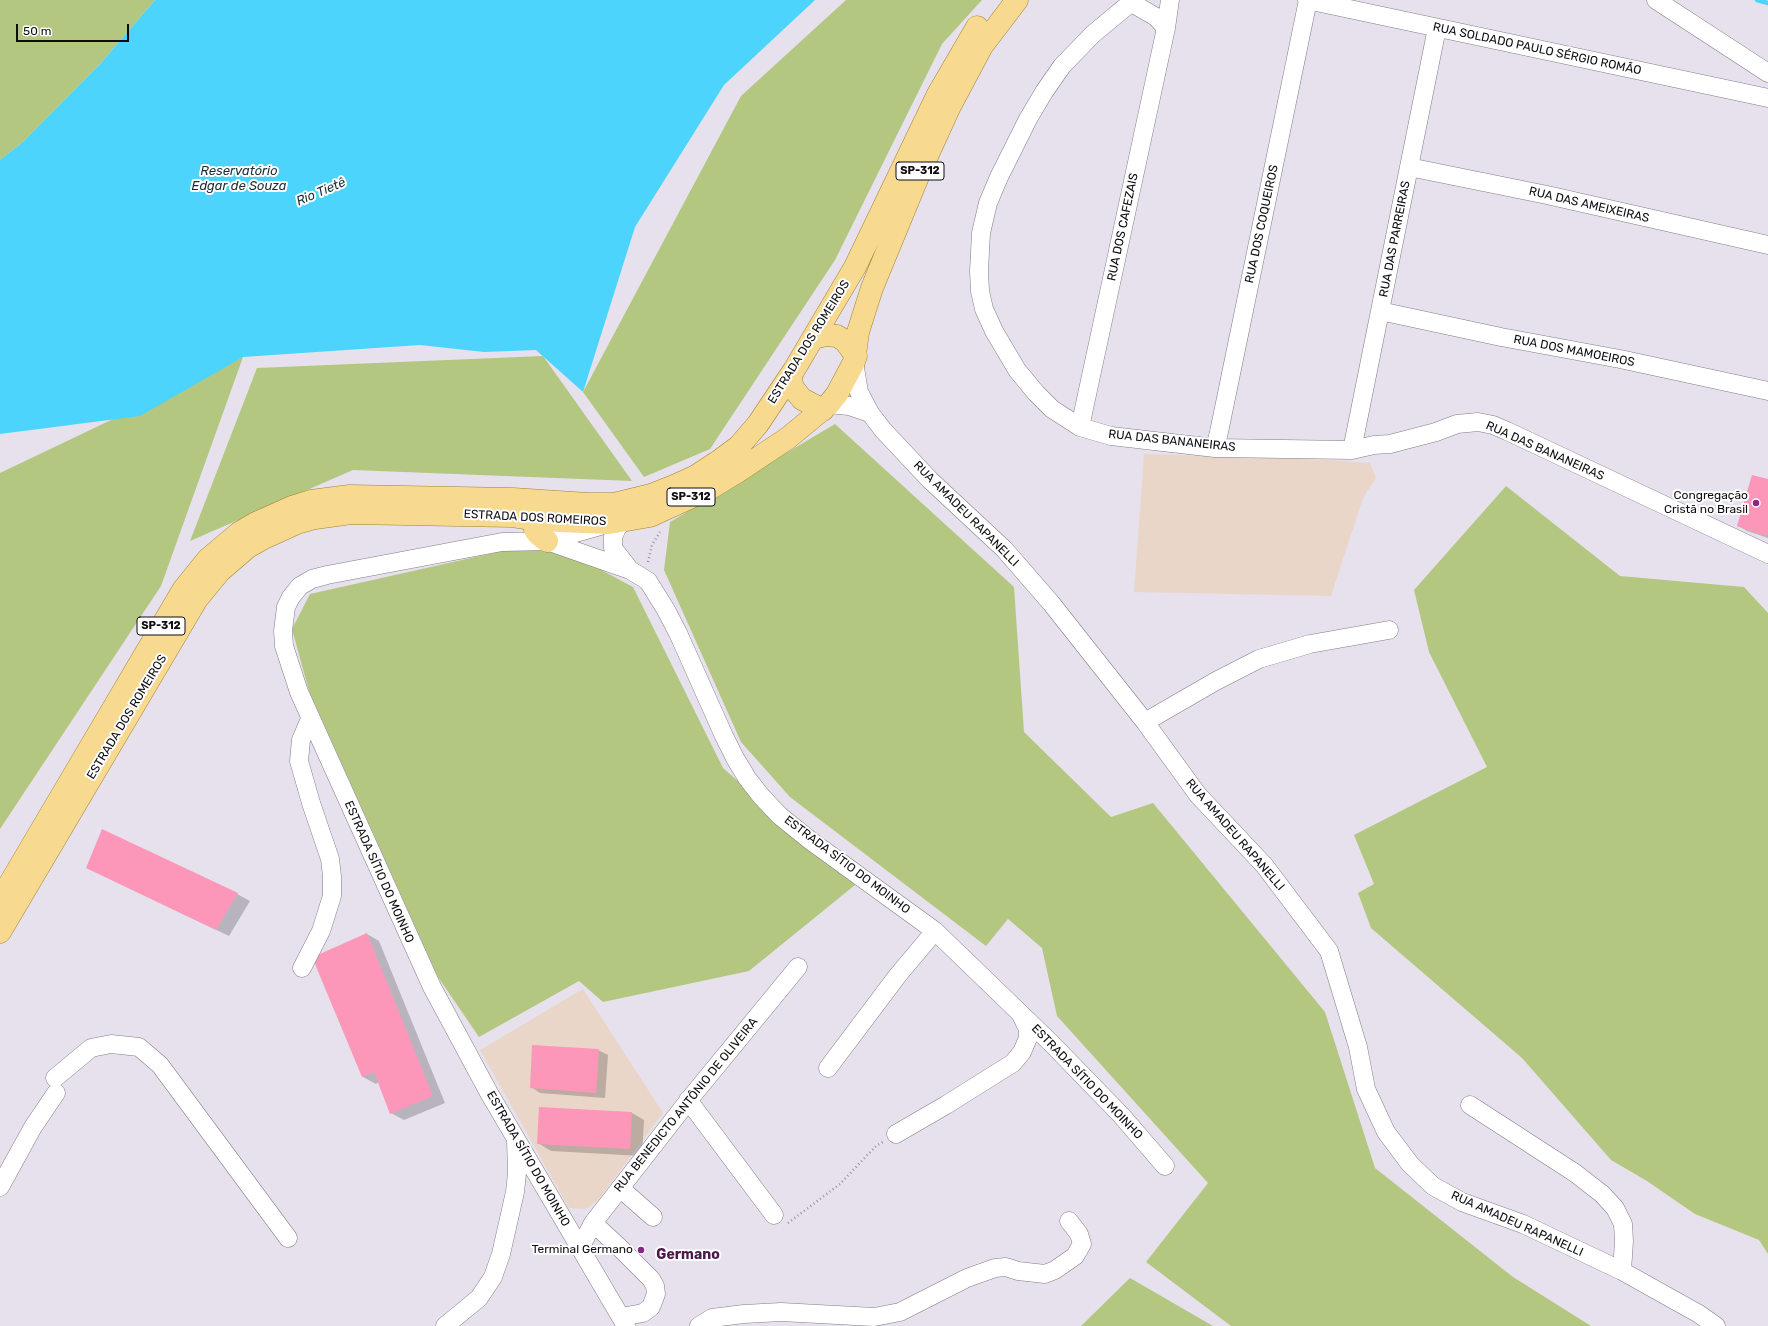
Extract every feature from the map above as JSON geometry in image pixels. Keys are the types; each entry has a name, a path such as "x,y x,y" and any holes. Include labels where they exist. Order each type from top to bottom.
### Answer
{"main road":[{"name":"ESTRADA DOS ROMEIROS","path":"0,900 183,590 208,559 239,534 262,520 292,507 311,501 350,496 513,499 588,504 614,504 652,496 696,476 739,446 758,424 790,376 855,267 944,82 976,29 997,0"},
{"name":"ESTRADA DOS ROMEIROS","path":"0,932 197,600 220,571 233,558 264,538 280,529 303,521 333,514 369,512 511,516 537,520 617,521 650,516 709,489 788,438 826,407 838,394 855,359 858,332 872,288 937,133 982,46 1017,0"},
{"path":"813,338 826,335 837,336 845,340 851,347 855,359"},
{"path":"790,376 793,388 802,399 826,407"},
{"path":"547,541 536,530 537,520 548,515 588,504"}],"street":[{"name":"RUA DOS CAFEZAIS","path":"1080,427 1166,28 1170,0"},
{"name":"RUA SOLDADO PAULO SÉRGIO ROMÃO","path":"1307,0 1765,98"},
{"name":"RUA DOS COQUEIROS","path":"1214,448 1219,432 1307,0"},
{"path":"1656,0 1764,71 1763,83 1765,98"},
{"path":"1132,1 1156,17 1166,28"},
{"name":"RUA DAS BANANEIRAS","path":"1132,1 1093,34 1062,66 1044,92 1028,119 999,177 988,203 981,233 979,256 980,291 984,310 994,331 1017,370 1036,393 1052,409 1080,427 1111,436 1214,448 1352,450 1390,444 1467,422 1478,422 1493,425 1768,554"},
{"name":"RUA DAS PARREIRAS","path":"1352,450 1437,28"},
{"name":"RUA DAS AMEIXEIRAS","path":"1409,167 1547,195 1768,246"},
{"name":"RUA DOS MAMOEIROS","path":"1380,311 1501,337 1620,359 1768,391"},
{"name":"RUA AMADEU RAPANELLI","path":"855,359 859,392 870,413 883,430 930,480 1004,549 1051,603 1145,722 1198,795 1264,865 1329,951 1358,1047 1366,1089 1386,1132 1410,1164 1433,1186 1462,1202 1523,1224 1622,1271 1699,1314 1716,1326"},
{"path":"826,407 849,406 870,413"},
{"path":"502,542 537,520"},
{"path":"502,542 547,541 617,521 617,528 613,537 614,548 630,570"},
{"name":"ESTRADA SÍTIO DO MOINHO","path":"547,541 630,570 648,581 678,633 735,758 747,778 761,796 780,816 811,841 935,931 1020,1012 1121,1115 1165,1166"},
{"name":"ESTRADA SÍTIO DO MOINHO","path":"502,542 327,574 312,579 300,586 291,597 286,607 283,631 284,646 290,667 310,719 432,987 489,1093 624,1322"},
{"path":"1145,722 1216,681 1259,659 1310,644 1389,630"},
{"path":"302,968 321,931 332,896 330,859 311,803 299,761 301,740 310,719"},
{"path":"828,1068 935,931"},
{"name":"RUA BENEDICTO ANTÔNIO DE OLIVEIRA","path":"580,1248 593,1223 688,1100 798,967"},
{"path":"896,1134 946,1105 1012,1062 1022,1052 1028,1038 1028,1029 1020,1012"},
{"path":"0,1187 55,1086 91,1048 111,1044 139,1047 160,1065 288,1238"},
{"path":"688,1100 774,1215"},
{"path":"1470,1105 1575,1173 1602,1194 1615,1208 1623,1224 1624,1241 1622,1271"},
{"path":"445,1326 479,1298 493,1277 502,1254 515,1192 517,1172 516,1140"},
{"path":"620,1188 653,1217"},
{"path":"699,1326 712,1318 744,1314 781,1312 876,1322 900,1312 967,1278 995,1268 1006,1267 1045,1274 1056,1270 1075,1256 1082,1244 1079,1234 1069,1221"},
{"path":"593,1223 651,1279 655,1286 656,1294 651,1307 643,1313 624,1322"}],"path":[{"path":"648,581 648,561 652,545 662,530"},
{"path":"774,1215 781,1226 791,1221 840,1184 876,1146 896,1134"}],"shaded area":[{"path":"1144,454 1330,460 1370,463 1376,478 1363,498 1331,596 1134,592"},
{"path":"583,989 663,1113 598,1200 586,1209 569,1208 480,1050"}],"green space":[{"path":"0,0 155,0 101,63 23,142 0,160"},
{"path":"846,0 982,0 942,44 835,260 710,449 644,477 583,392 741,96"},
{"path":"543,356 632,481 353,470 190,541 257,368"},
{"path":"243,357 161,586 0,829 0,473"},
{"path":"835,424 1014,587 1024,732 1111,817 1153,803 1325,1012 1375,1168 1513,1277 1591,1326 1231,1326 1146,1262 1208,1183 1057,1016 1042,948 1008,919 986,946 790,797 741,742 664,570 670,522"},
{"path":"1506,486 1620,576 1744,587 1768,613 1768,1254 1759,1240 1695,1214 1647,1181 1611,1160 1522,1058 1371,928 1358,893 1374,884 1354,835 1487,767 1429,652 1414,590"},
{"path":"547,541 633,587 723,768 855,885 749,971 603,1002 579,981 479,1037 438,977 309,691 292,629 310,594"},
{"path":"1130,1278 1213,1326 1081,1326"}],"water":[{"name":"Reservatório Edgar de Souza","path":"155,0 815,0 724,85 635,227 583,392 536,350 484,352 420,345 243,357 140,416 0,434 0,160 23,142 101,63"}],"building":[{"name":"Congregação Cristã no Brasil","path":"1752,475 1768,479 1768,535 1759,534 1737,526"},
{"path":"102,829 238,893 216,930 86,868"},
{"path":"367,933 433,1096 390,1114 374,1072 362,1077 313,957"},
{"path":"532,1045 599,1049 596,1093 530,1088"},
{"path":"539,1107 632,1112 630,1149 537,1144"}],"waterway":[{"path":"1757,0 1768,3"}],"place":[{"name":"Congregação Cristã no Brasil","path":"1756,503"},
{"name":"Terminal Germano","path":"641,1250"}],"district":[{"name":"Germano","path":"688,1255"}],"water label":[{"name":"Rio Tietê","path":"321,192"}]}
